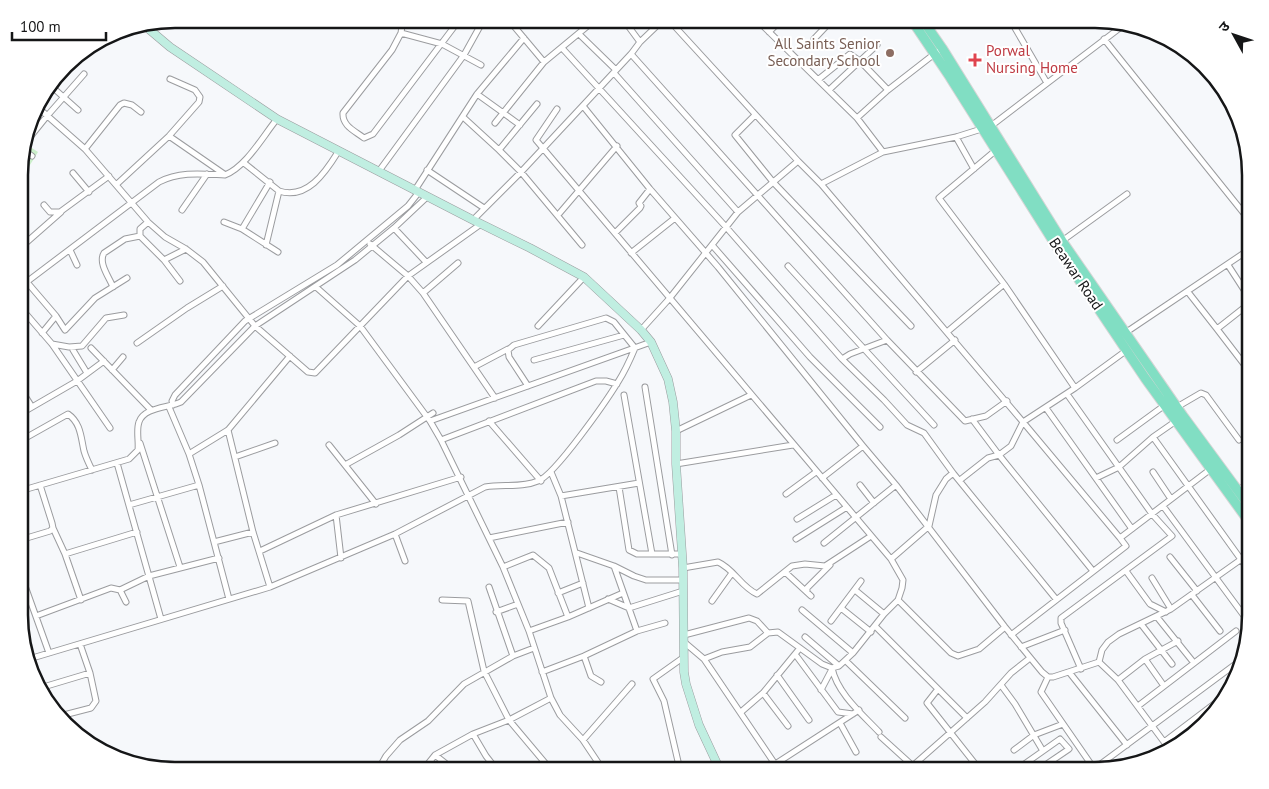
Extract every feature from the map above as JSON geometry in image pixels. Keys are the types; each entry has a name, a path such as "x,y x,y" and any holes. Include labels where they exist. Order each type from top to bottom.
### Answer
{"main road":[{"name":"Beawar Road","path":"921,27 981,129 1057,247 1171,404 1210,469 1241,511"},
{"name":"Beawar Road","path":"923,27 942,48 1062,241 1124,333 1130,348"},
{"name":"Beawar Road","path":"1180,419 1219,463 1241,494"}],"street":[{"path":"402,27 401,33 392,50 343,113 345,124 364,138 373,134 454,27"},
{"path":"379,170 464,56 480,27"},
{"path":"515,27 544,62"},
{"path":"495,123 544,62 587,27"},
{"path":"629,27 640,42"},
{"path":"472,220 544,148 656,27"},
{"path":"675,27 821,184 1007,401 1126,546 1011,634"},
{"path":"764,27 857,118 883,152"},
{"path":"769,32 774,27"},
{"path":"814,39 825,27"},
{"path":"1015,27 1047,83"},
{"path":"821,184 883,152 956,137 991,126 1117,29"},
{"path":"150,30 170,47 277,119 584,277 641,330 651,342 668,379 676,431 683,591 684,672 699,725 716,761"},
{"path":"401,33 442,44 481,65"},
{"path":"579,34 615,72 738,212"},
{"path":"229,599 199,486 171,406 175,395 248,318 337,265 408,206 413,189 477,94 524,38"},
{"path":"1104,39 1241,210"},
{"path":"829,90 877,44"},
{"path":"562,48 726,227 842,359 907,425 924,433 953,473 1056,599"},
{"path":"857,118 888,90 942,48"},
{"path":"631,54 916,372 965,421 986,416 1007,401"},
{"path":"819,79 850,54 860,61 888,90"},
{"path":"34,133 84,74"},
{"path":"118,184 169,136 199,102 200,97 195,90 170,79"},
{"path":"55,90 78,110"},
{"path":"477,94 520,124"},
{"path":"85,149 124,102 141,112"},
{"path":"499,150 536,104"},
{"path":"583,106 827,400 929,526 1005,627 1048,677"},
{"path":"557,109 536,140 891,559 903,580 898,600 884,614 846,661 839,666 832,668 822,664 778,632 768,633 750,647 722,652 704,659"},
{"path":"42,112 85,149 118,184 148,222 164,237 196,256 218,278 255,326 308,372 315,373 408,276 481,224"},
{"path":"755,115 735,135 773,182 911,326"},
{"path":"462,117 521,172 582,245"},
{"path":"27,281 167,178 189,174 225,175 231,173 244,162 277,119"},
{"path":"169,136 225,175"},
{"path":"956,137 974,170"},
{"path":"558,215 580,192 617,146"},
{"path":"995,151 938,198 1004,284 1075,388"},
{"path":"244,162 270,182 278,191 287,194 309,188 327,170 338,152"},
{"path":"641,330 738,212 798,161"},
{"path":"427,170 484,208"},
{"path":"73,174 90,192"},
{"path":"182,210 207,174"},
{"path":"27,242 65,209 109,176"},
{"path":"242,229 270,182"},
{"path":"614,233 640,208 639,203 650,189"},
{"path":"266,245 278,191"},
{"path":"1062,241 1127,194"},
{"path":"27,489 129,459 138,450 139,420 151,410 181,402 255,326 340,272 394,228 427,197"},
{"path":"44,205 50,212 54,213 65,209"},
{"path":"631,253 675,218"},
{"path":"148,222 140,229 140,236 164,260 180,281"},
{"path":"224,222 242,229 278,252"},
{"path":"394,228 426,262"},
{"path":"113,287 102,263 104,253 125,239 140,236"},
{"path":"366,241 408,276 423,293 495,398"},
{"path":"712,245 810,357 880,427"},
{"path":"164,260 186,249"},
{"path":"70,250 76,265"},
{"path":"1124,333 1241,256"},
{"path":"423,293 458,264"},
{"path":"1228,265 1241,285"},
{"path":"788,266 934,425"},
{"path":"538,326 584,277"},
{"path":"27,283 56,316 65,330 95,298 127,278"},
{"path":"947,332 1004,284"},
{"path":"137,343 187,308 223,286"},
{"path":"316,286 360,326 442,440 503,567 529,631 551,698 560,715 583,740 597,762"},
{"path":"1188,292 1241,361"},
{"path":"1216,329 1241,310"},
{"path":"27,315 52,344 110,428"},
{"path":"52,344 68,347 82,346 106,318 124,315"},
{"path":"42,332 56,316"},
{"path":"474,367 514,345 606,318 614,322 636,348"},
{"path":"534,360 624,335"},
{"path":"842,359 887,340"},
{"path":"916,372 955,340"},
{"path":"345,465 428,419 495,398 651,342"},
{"path":"91,348 151,410"},
{"path":"219,348 227,355"},
{"path":"509,348 508,357 528,386"},
{"path":"34,657 270,587 396,534 485,487 531,484 540,481 551,472 617,384 636,348"},
{"path":"960,480 988,458 999,455 1012,446 1023,422 1067,394 1130,348"},
{"path":"73,350 86,373"},
{"path":"189,454 228,430 290,356"},
{"path":"112,370 123,357"},
{"path":"27,410 77,381 104,362"},
{"path":"442,440 596,381 617,384"},
{"path":"645,387 672,555"},
{"path":"1117,440 1171,404 1201,393 1206,395 1239,440"},
{"path":"1067,394 1152,514 1172,536 1062,618 1063,627 1082,669"},
{"path":"676,431 751,395"},
{"path":"624,396 652,554"},
{"path":"27,402 32,407"},
{"path":"1046,408 1132,529"},
{"path":"428,419 434,413"},
{"path":"27,437 68,414 71,416 83,441 84,450 92,470"},
{"path":"972,419 1093,571"},
{"path":"1096,478 1119,467 1153,437 1180,419"},
{"path":"489,422 540,481"},
{"path":"228,430 253,532 270,587"},
{"path":"1100,662 1102,650 1108,642 1119,634 1164,613 1241,559 1153,437"},
{"path":"139,440 180,567"},
{"path":"236,457 275,442"},
{"path":"329,445 376,504"},
{"path":"676,464 793,445"},
{"path":"822,478 863,446"},
{"path":"117,463 162,620"},
{"path":"1120,538 1219,463"},
{"path":"551,472 561,496 589,608"},
{"path":"786,494 816,472"},
{"path":"1153,472 1171,500"},
{"path":"891,559 929,526 936,495 946,478 953,473"},
{"path":"260,551 336,515 460,477"},
{"path":"561,496 640,482"},
{"path":"860,485 874,503"},
{"path":"824,543 896,485"},
{"path":"40,486 52,528 65,554 81,600"},
{"path":"130,505 199,486"},
{"path":"618,487 629,550 637,554 672,555 682,561 718,562 745,587 757,594 792,566 798,564 825,566 871,536"},
{"path":"797,519 836,495"},
{"path":"1163,506 1241,612"},
{"path":"796,538 846,507"},
{"path":"336,515 341,558"},
{"path":"489,538 568,522"},
{"path":"27,538 50,531 52,528"},
{"path":"65,554 137,532"},
{"path":"214,542 253,532"},
{"path":"396,534 405,561"},
{"path":"576,554 614,566 646,580 682,580"},
{"path":"503,567 533,555 548,568 568,617"},
{"path":"1170,557 1220,631"},
{"path":"36,616 111,588 120,590 149,576 218,558"},
{"path":"785,572 809,594 807,588 832,562"},
{"path":"614,566 637,631"},
{"path":"1126,571 1150,604 1164,613"},
{"path":"712,601 732,573"},
{"path":"1152,578 1164,613 1178,641 1194,663"},
{"path":"832,621 861,581"},
{"path":"558,592 583,583"},
{"path":"488,587 513,656"},
{"path":"120,590 126,602"},
{"path":"855,590 884,614"},
{"path":"27,591 49,653"},
{"path":"608,600 628,608 683,591"},
{"path":"529,631 568,617 623,593"},
{"path":"442,600 468,601 484,671 509,720 544,762"},
{"path":"898,600 951,653 958,656 979,649 1005,627"},
{"path":"496,612 518,604"},
{"path":"841,608 871,632"},
{"path":"802,610 853,653"},
{"path":"684,639 749,618 757,621 768,633"},
{"path":"542,672 584,656 637,631 664,623"},
{"path":"1141,624 1172,664"},
{"path":"875,626 967,718"},
{"path":"1021,646 1063,627"},
{"path":"1138,706 1236,631"},
{"path":"805,637 839,666"},
{"path":"684,639 704,659 773,761"},
{"path":"1118,680 1160,649 1178,641"},
{"path":"66,714 91,708 95,705 96,696 80,644"},
{"path":"383,762 400,740 428,721 464,684 513,656 534,648"},
{"path":"741,712 763,693 800,648"},
{"path":"795,654 838,712 853,714"},
{"path":"584,656 591,676 601,682"},
{"path":"678,761 664,701 653,678 684,657"},
{"path":"918,761 985,702 1010,674 1030,658"},
{"path":"1145,659 1164,686"},
{"path":"846,661 906,718"},
{"path":"1048,677 1082,669 1100,662"},
{"path":"1100,662 1118,680 1164,742 1206,710"},
{"path":"1106,761 1232,667"},
{"path":"821,690 832,668"},
{"path":"832,668 836,681 859,710 880,735 908,761"},
{"path":"1069,672 1127,745"},
{"path":"46,686 90,673"},
{"path":"777,675 809,720"},
{"path":"1048,677 1041,692 1089,761"},
{"path":"583,740 632,684"},
{"path":"1001,685 1015,704 1043,751"},
{"path":"938,689 927,703 974,761"},
{"path":"763,693 788,726"},
{"path":"430,762 436,755 473,734 509,720 551,698"},
{"path":"779,761 859,710"},
{"path":"840,723 856,752"},
{"path":"1014,750 1034,735 1063,724"},
{"path":"473,734 490,762"},
{"path":"1029,761 1060,739 1069,749 1051,761"},
{"path":"436,755 444,762"}],"green space":[{"path":"31,147 38,152 28,169"}],"place":[{"name":"All Saints Senior Secondary School","path":"890,53"},
{"name":"Porwal Nursing Home","path":"975,60"}]}
